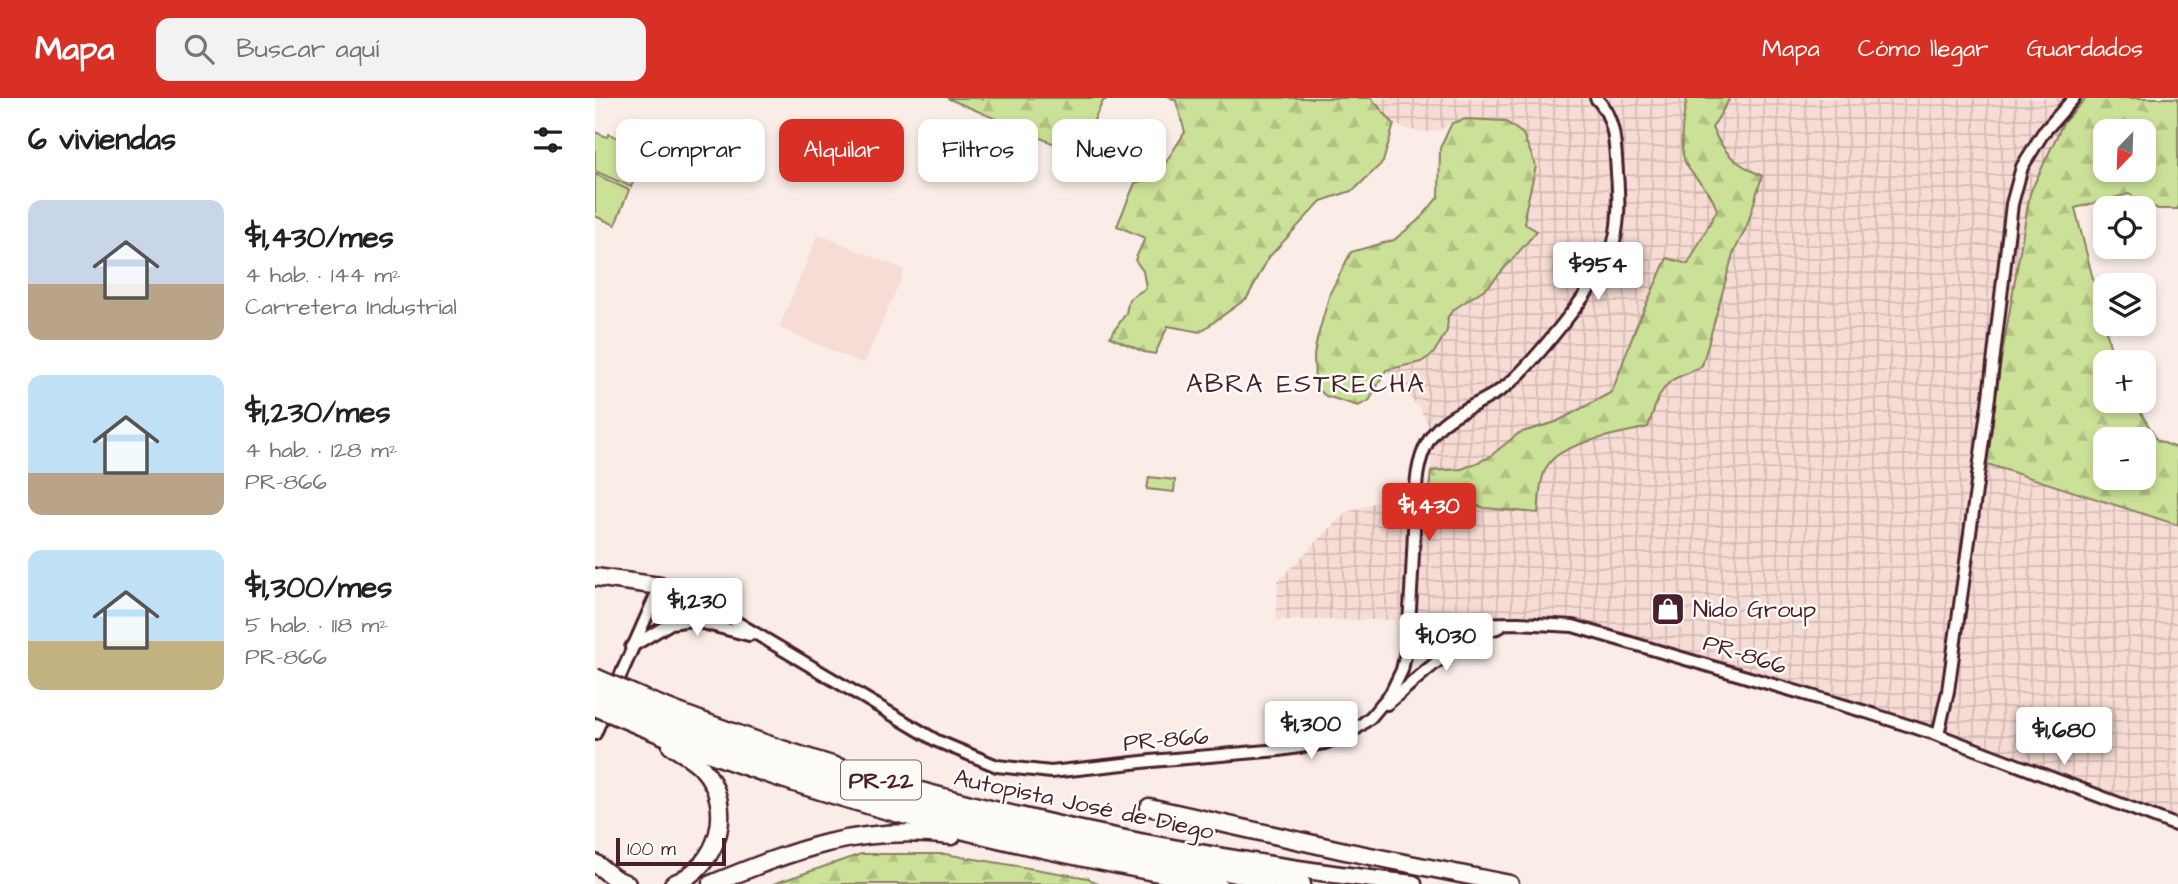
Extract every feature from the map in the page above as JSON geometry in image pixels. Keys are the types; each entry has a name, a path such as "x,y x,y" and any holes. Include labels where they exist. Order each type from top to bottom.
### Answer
{"highway":[{"path":"595,577 660,586"},
{"name":"Autopista José de Diego","path":"595,677 646,718 792,781 937,824 994,838 1116,851 1167,861 1305,871 1413,884"},
{"path":"595,693 646,718 702,768 710,779 718,799 719,831 712,852 691,875 673,884"},
{"name":"Autopista José de Diego","path":"595,707 836,767 995,811 1116,851 1167,861 1218,884"},
{"path":"1149,807 1358,854 1510,884"},
{"path":"711,884 790,852 840,839 908,832 973,839 994,838"},
{"path":"1167,861 1302,884"},
{"path":"595,863 607,874 627,884"},
{"path":"595,878 604,884"}],"street":[{"path":"1409,625 1417,472 1427,442 1448,419 1503,389 1524,369 1596,280 1610,253 1617,230 1618,176 1612,126 1606,108 1596,98"},
{"path":"1938,735 1948,691 1989,397 2012,204 2022,167 2043,133 2074,98"},
{"path":"595,734 660,586"},
{"name":"PR-866","path":"660,586 722,613 937,741 997,766 1051,772 1279,750 1325,743 1357,728 1371,717 1391,693 1402,670 1409,625 1521,623 1573,626 1866,712 1938,735 2178,826"},
{"path":"631,647 671,623 691,620 725,627 764,640"},
{"path":"1371,717 1449,652 1482,632 1521,623"}],"shaded area":[{"path":"1371,98 1687,98 1680,132 1687,166 1712,194 1717,210 1688,264 1667,258 1636,327 1612,392 1556,422 1519,433 1488,458 1462,469 1431,471 1431,431 1420,409 1386,370 1421,362 1453,310 1465,304 1536,231 1525,224 1525,212 1466,119 1438,131 1406,129 1394,124"},
{"path":"1730,98 2086,98 2063,123 2030,193 2001,361 1987,464 2178,525 2178,818 1948,732 1578,620 1276,620 1278,581 1345,513 1405,492 1429,491 1484,507 1541,483 1551,462 1572,447 1647,427 1661,392 1675,378 1692,374 1702,366 1733,254 1747,226 1762,177 1739,165 1722,148 1712,127"},
{"path":"818,234 905,270 864,364 779,328"}],"green space":[{"path":"947,98 1109,98 1103,101 1095,119 1052,119 1052,143 1038,137 1038,119 996,119"},
{"path":"1171,98 1371,98 1394,124 1383,162 1354,190 1321,201 1269,257 1247,298 1200,332 1168,326 1155,354 1110,337 1126,313 1129,299 1146,288 1143,271 1135,260 1145,238 1117,226 1135,183 1166,182 1166,162 1185,132 1176,101"},
{"path":"1687,98 1730,98 1712,128 1721,145 1732,157 1762,176 1747,226 1733,254 1702,366 1676,378 1665,387 1648,427 1583,443 1559,454 1551,461 1542,479 1538,513 1485,508 1429,491 1431,471 1462,469 1488,458 1519,433 1556,422 1612,392 1636,327 1667,258 1688,264 1717,210 1708,192 1685,162 1682,134"},
{"path":"2086,98 2178,98 2178,209 2156,208 2156,196 2129,194 2093,196 2093,203 2075,208 2093,279 2093,336 2107,336 2111,350 2093,350 2093,413 2141,413 2149,427 2093,427 2093,490 2156,490 2156,438 2178,449 2178,525 1987,464 2001,361 2030,193 2063,123"},
{"path":"1466,119 1505,121 1523,134 1536,166 1525,212 1525,224 1537,231 1489,286 1453,310 1448,317 1447,331 1433,354 1421,362 1386,370 1369,401 1358,406 1326,396 1315,387 1314,355 1330,293 1351,252 1394,240 1421,218 1439,196 1440,148 1452,123"},
{"path":"595,132 616,137 616,180 595,171"},
{"path":"595,174 629,190 615,225 595,216"},
{"path":"620,182 633,182 631,187"},
{"path":"1149,477 1175,480 1174,492 1147,489"},
{"path":"861,854 945,854 1088,878 1098,884 773,884"}],"place":[{"name":"Nido Group","path":"1668,609"}],"district":[{"name":"ABRA ESTRECHA","path":"1306,383"}]}
